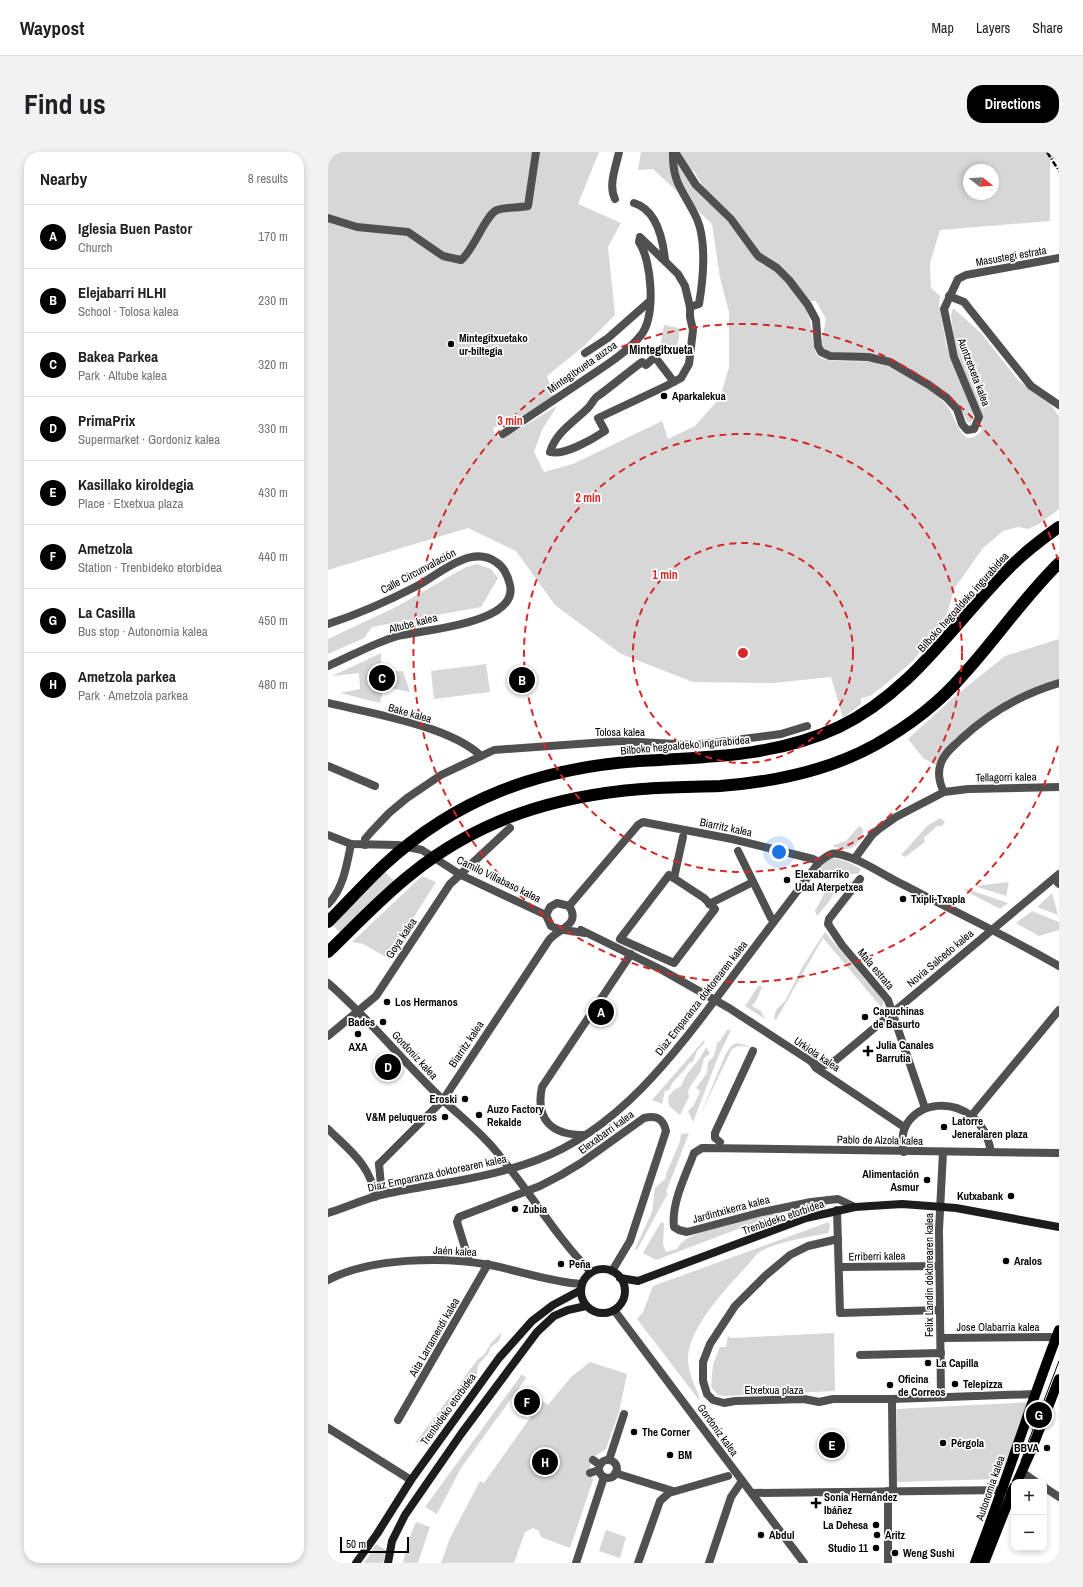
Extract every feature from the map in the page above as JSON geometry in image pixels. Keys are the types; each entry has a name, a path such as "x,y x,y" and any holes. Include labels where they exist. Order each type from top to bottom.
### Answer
{"highway":[{"name":"Bilboko hegoaldeko ingurabidea","path":"328,922 384,865 430,829 474,802 519,782 586,768 632,762 732,756 764,751 794,744 838,727 869,710 902,686 929,659 1009,568 1059,526"},
{"path":"328,952 394,889 439,853 488,825 544,804 612,792 748,783 822,768 862,751 902,728 941,698 962,676 1032,591 1059,563"}],"main road":[{"name":"Autonomia kalea","path":"1013,1479 1016,1446 1058,1334"},
{"name":"Autonomia kalea","path":"1017,1479 1022,1472 1059,1379"},
{"name":"Autonomia kalea","path":"975,1563 1011,1489"},
{"name":"Autonomia kalea","path":"984,1563 1011,1490"}],"street":[{"path":"328,218 357,227 408,232 443,256 461,260 467,255 489,218 496,211 528,206 536,152"},
{"path":"615,199 612,193 612,181 619,152"},
{"path":"674,152 672,167 676,182 698,221 702,242 703,262 701,297 699,304 690,307"},
{"name":"Auntzetxeta kalea","path":"674,152 696,185 731,219 758,256 777,268 789,280 808,305 816,320 818,346 821,352 830,356 868,356 890,362 929,385 947,398 957,409 964,428 970,430 976,426 979,417 954,357 944,309 958,279 966,275"},
{"path":"682,152 689,175"},
{"path":"634,203 640,206 656,223 661,234 665,260"},
{"name":"Mintegitxueta auzoa","path":"503,434 612,361 641,335 648,323 651,291 647,262 638,238 643,237 678,274 685,286 693,330 692,352 685,373 681,378 674,382 598,418 605,431 589,441 559,452 550,452 558,435 589,407 598,396 642,362 646,365 655,357 674,382"},
{"name":"Masustegi estrata","path":"966,275 1059,258"},
{"path":"949,296 964,302 1031,386 1059,405"},
{"name":"Mintegitxueta auzoa","path":"585,353 608,338 650,301"},
{"path":"604,392 610,382"},
{"name":"Calle Circunvalación","path":"328,624 359,613 418,585 462,559 475,556 489,557 500,564 506,574 510,587 507,601 498,610 483,618"},
{"name":"Altube kalea","path":"328,666 396,636 483,618"},
{"path":"855,858 879,829 896,817 944,792 939,781 940,765 951,748 983,720 1030,693 1059,683"},
{"name":"Bake kalea","path":"328,703 418,725 472,748 481,756"},
{"name":"Tolosa kalea","path":"365,845 365,839 371,832 389,813 407,798 441,776 494,750 620,741 695,745 781,734 808,726"},
{"path":"328,766 375,786"},
{"name":"Tellagorri kalea","path":"944,792 953,790 1059,787"},
{"name":"Biarritz kalea","path":"569,906 638,824 643,822 732,839 813,859 819,862"},
{"name":"Goya kalea","path":"328,1036 376,996 450,884 510,828"},
{"name":"Camilo Villabaso kalea","path":"328,834 351,844 398,845 422,850 461,875 546,915"},
{"path":"674,878 683,837"},
{"path":"328,904 335,897 351,844"},
{"path":"738,850 771,918"},
{"name":"Diaz Emparanza doktorearen kalea","path":"328,1213 388,1193 445,1184 496,1173 564,1149 598,1127 639,1090 678,1049 819,862 827,856 836,853 855,858 880,874 992,930 1059,966"},
{"name":"Novia Salcedo kalea","path":"836,1060 1059,874"},
{"path":"669,875 674,878 681,881 704,898 715,909 674,963 620,939 669,875"},
{"name":"Mala estrata","path":"860,879 829,919 828,924 842,945 888,1000 925,1108"},
{"path":"709,904 753,882"},
{"path":"562,929 571,922 573,914 569,906 561,902 553,904 546,915 551,926 562,929 585,933"},
{"path":"571,922 585,933 631,954 716,1000"},
{"name":"Biarritz kalea","path":"379,1164 443,1100 552,935 562,929"},
{"path":"584,1135 560,1133 544,1119 540,1108 542,1087 631,954"},
{"name":"Gordoniz kalea","path":"328,983 358,1011 443,1100 472,1126 499,1154 573,1253 591,1272"},
{"name":"Urkiola kalea","path":"716,1000 812,1062 816,1068 904,1127"},
{"path":"972,1115 1059,1010"},
{"path":"720,1142 715,1138 715,1133 753,1051"},
{"path":"812,1062 825,1065 836,1060"},
{"path":"836,1060 834,1072 836,1081"},
{"path":"904,1152 901,1141 904,1127 925,1108 941,1106 962,1109 972,1115 987,1134 991,1152"},
{"name":"Elexabarri kalea","path":"469,1261 457,1222 459,1216 540,1186 581,1163 644,1118 652,1116 658,1118 664,1125 666,1131 630,1241 612,1271"},
{"path":"328,1129 364,1164 372,1182 375,1197"},
{"name":"Pablo de Alzola kalea","path":"702,1148 1059,1153"},
{"name":"Jardintxikerra kalea","path":"702,1148 694,1152 676,1203 673,1222 674,1227 679,1230 687,1232 762,1212 812,1202 838,1199 855,1207"},
{"name":"Felix Landin doktorearen kalea","path":"941,1397 939,1266 943,1152"},
{"path":"364,1164 372,1166 379,1164 381,1185 388,1193"},
{"name":"Trenbideko etorbidea","path":"638,1281 806,1218 855,1207 902,1204 940,1207 1059,1227"},
{"path":"838,1210 840,1312 940,1310"},
{"name":"Etxetxua plaza","path":"838,1239 808,1246 790,1255 765,1276 735,1306 710,1344 703,1362 703,1381 707,1394 713,1400 724,1403 735,1400 804,1399 820,1402 833,1399 892,1399 1035,1394"},
{"name":"Jaén kalea","path":"328,1280 337,1275 362,1267 390,1263 411,1261 469,1261 488,1264 559,1283 581,1287"},
{"name":"Aita Larramendi kalea","path":"398,1420 488,1264"},
{"name":"Erriberri kalea","path":"840,1267 939,1266"},
{"path":"625,1295 624,1284 620,1278 612,1271 605,1269 591,1272 581,1287 583,1301 586,1306 598,1312 604,1313 614,1310 638,1281"},
{"path":"620,1278 638,1281"},
{"name":"Trenbideko etorbidea","path":"356,1563 370,1545 410,1480 456,1415 515,1339 532,1321 581,1287"},
{"path":"388,1563 392,1541 405,1515 461,1434 537,1332 554,1316 568,1310 586,1306"},
{"name":"Gordoniz kalea","path":"614,1310 804,1563"},
{"name":"Jose Olabarria kalea","path":"941,1338 1058,1334"},
{"path":"860,1355 941,1353"},
{"path":"888,1563 892,1399"},
{"path":"609,1460 624,1414"},
{"path":"328,1428 410,1480"},
{"path":"593,1460 601,1471 610,1477 615,1473 616,1466 609,1460"},
{"path":"576,1563 604,1461 609,1460"},
{"path":"590,1473 601,1471"},
{"path":"1022,1472 1032,1479"},
{"path":"615,1473 673,1491"},
{"path":"638,1563 660,1501 668,1493 728,1476"},
{"path":"709,1563 731,1497 742,1481"},
{"path":"752,1493 1011,1487"},
{"path":"1047,1489 1059,1497"}],"shaded area":[{"path":"328,152 599,152 578,204 621,223 608,247 615,315 584,346 547,376 554,396 524,415 493,428 496,437 502,437 517,430 557,406 542,430 534,452 544,472 573,464 662,421 668,439 695,426 720,398 729,367 729,312 720,278 712,224 653,169 638,170 641,152 1059,152 1059,160 1050,159 1050,221 940,230 930,263 931,288 940,296 939,305 946,344 972,411 973,418 971,423 967,422 960,406 953,398 894,360 874,354 829,352 823,348 822,340 826,319 816,301 810,301 796,283 760,252 733,215 703,187 693,169 691,183 695,188 776,271 804,305 809,318 814,347 818,356 824,359 832,360 879,363 894,368 911,377 937,396 948,407 958,428 964,435 967,438 974,437 981,432 983,417 962,367 954,340 951,315 953,308 981,333 1018,380 1051,405 1059,416 1059,509 1039,524 1028,529 1018,527 1003,531 983,548 954,589 946,618 913,661 870,696 861,698 861,704 843,718 831,677 773,683 693,682 621,654 555,605 516,551 468,528 328,570"},
{"path":"664,325 679,328 679,339 674,351 660,347"},
{"path":"477,564 491,569 498,578 481,607 372,627 364,638 328,654 328,639 396,607 466,567"},
{"path":"1059,639 1059,681 981,718 937,766 923,758 908,739 954,697 1005,656"},
{"path":"381,653 381,671 403,671 410,692 384,687 380,703 340,693 360,689 359,673 332,676"},
{"path":"486,664 490,692 434,699 431,671"},
{"path":"940,818 945,822 942,826 937,826 924,838 925,842 905,857 901,855 927,826"},
{"path":"859,826 863,829 863,832 861,839 856,845 846,849 833,847 834,845 846,841"},
{"path":"833,858 848,862 861,869 858,874 833,874 823,878 814,874 824,861"},
{"path":"380,867 396,883 345,937 329,922"},
{"path":"422,876 436,882 388,958 363,944 352,942"},
{"path":"843,882 852,882 835,890 829,902 817,916 815,911 824,894 824,887"},
{"path":"1009,882 1006,896 975,886"},
{"path":"967,889 1008,903 1000,909 964,890"},
{"path":"1052,893 1058,915 1037,907"},
{"path":"1032,911 1059,922 1059,930 1039,936 1016,923"},
{"path":"825,932 884,1002 882,1008 823,938 776,1020 774,1018 776,1010 785,1001 803,966"},
{"path":"759,985 762,987 752,1006 761,1011 765,1019 745,1006"},
{"path":"727,1030 731,1030 718,1057 693,1122 688,1111 694,1105 700,1091 696,1088 707,1073 708,1062 714,1056 717,1043"},
{"path":"704,1040 705,1042 697,1051 693,1062 689,1063 669,1090 665,1091 662,1104 652,1100"},
{"path":"737,1043 753,1047 738,1046 732,1049 701,1113 726,1053 732,1045"},
{"path":"706,1047 710,1054 704,1058 701,1071 688,1091 689,1097 680,1115 669,1106 668,1097 674,1090 681,1086"},
{"path":"689,1133 666,1192 668,1193 637,1250 635,1249 652,1212 655,1188 666,1178 666,1174 680,1141 681,1134"},
{"path":"791,1209 656,1260 643,1253 661,1222 664,1223 663,1245 666,1252 677,1249 683,1241 695,1234 711,1228 747,1218"},
{"path":"829,1222 830,1227 828,1233 782,1243 758,1253 710,1309 694,1334 688,1358 690,1374 700,1399 699,1400 637,1319 643,1312 653,1286"},
{"path":"502,1332 499,1341 491,1347 488,1354 478,1365 477,1374 468,1377 466,1384 456,1394 446,1410 437,1419 425,1441 415,1443 478,1359 484,1355 491,1343"},
{"path":"834,1333 835,1391 726,1396 718,1395 711,1387 713,1364 720,1347 726,1347 728,1336 731,1338"},
{"path":"590,1362 627,1374 619,1412 606,1449 591,1459 590,1470 593,1480 570,1548 541,1537 539,1531 533,1528 525,1532 514,1563 441,1563 450,1538 480,1481 484,1483 542,1401 548,1405 571,1377"},
{"path":"522,1374 526,1378 461,1468 437,1514 425,1507"},
{"path":"1030,1402 999,1479 897,1482 897,1409"},
{"path":"416,1522 430,1527 418,1563 403,1563 407,1544"},
{"path":"606,1530 626,1537 620,1558 599,1551"},
{"path":"376,1544 386,1550 383,1563 364,1563"}],"tram line":[{"path":"1021,1461 1059,1361"}],"railway":[{"path":"1047,152 1059,171"}],"place":[{"name":"Mintegitxuetako ur-biltegia","path":"451,344"},
{"name":"Aparkalekua","path":"664,396"},
{"name":"Bakea Parkea","path":"382,678"},
{"name":"Elejabarri HLHI","path":"522,680"},
{"name":"Elexabarriko Udal Aterpetxea","path":"787,880"},
{"name":"Txipli-Txapla","path":"903,899"},
{"name":"Los Hermanos","path":"387,1002"},
{"name":"Iglesia Buen Pastor","path":"601,1012"},
{"name":"Capuchinas de Basurto","path":"865,1017"},
{"name":"Bades","path":"383,1022"},
{"name":"AXA","path":"358,1034"},
{"name":"Julia Canales Barrutia","path":"868,1051"},
{"name":"PrimaPrix","path":"388,1067"},
{"name":"Eroski","path":"465,1099"},
{"name":"Auzo Factory Rekalde","path":"479,1115"},
{"name":"V&M peluqueros","path":"445,1117"},
{"name":"Latorre Jeneralaren plaza","path":"944,1127"},
{"name":"Alimentación Asmur","path":"927,1180"},
{"name":"Kutxabank","path":"1011,1196"},
{"name":"Zubia","path":"515,1209"},
{"name":"Aralos","path":"1006,1261"},
{"name":"Peña","path":"561,1264"},
{"name":"La Capilla","path":"928,1363"},
{"name":"Telepizza","path":"955,1384"},
{"name":"Oficina de Correos","path":"890,1385"},
{"name":"Ametzola","path":"527,1402"},
{"name":"La Casilla","path":"1039,1415"},
{"name":"The Corner","path":"634,1432"},
{"name":"Pérgola","path":"943,1443"},
{"name":"Kasillako kiroldegia","path":"832,1445"},
{"name":"BBVA","path":"1047,1448"},
{"name":"BM","path":"670,1455"},
{"name":"Ametzola parkea","path":"545,1462"},
{"name":"Sonia Hernández Ibáñez","path":"816,1503"},
{"name":"La Dehesa","path":"876,1525"},
{"name":"Abdul","path":"761,1535"},
{"name":"Aritz","path":"877,1535"},
{"name":"Studio 11","path":"876,1548"},
{"name":"Weng Sushi","path":"895,1553"}],"district":[{"name":"Mintegitxueta","path":"661,350"}]}
